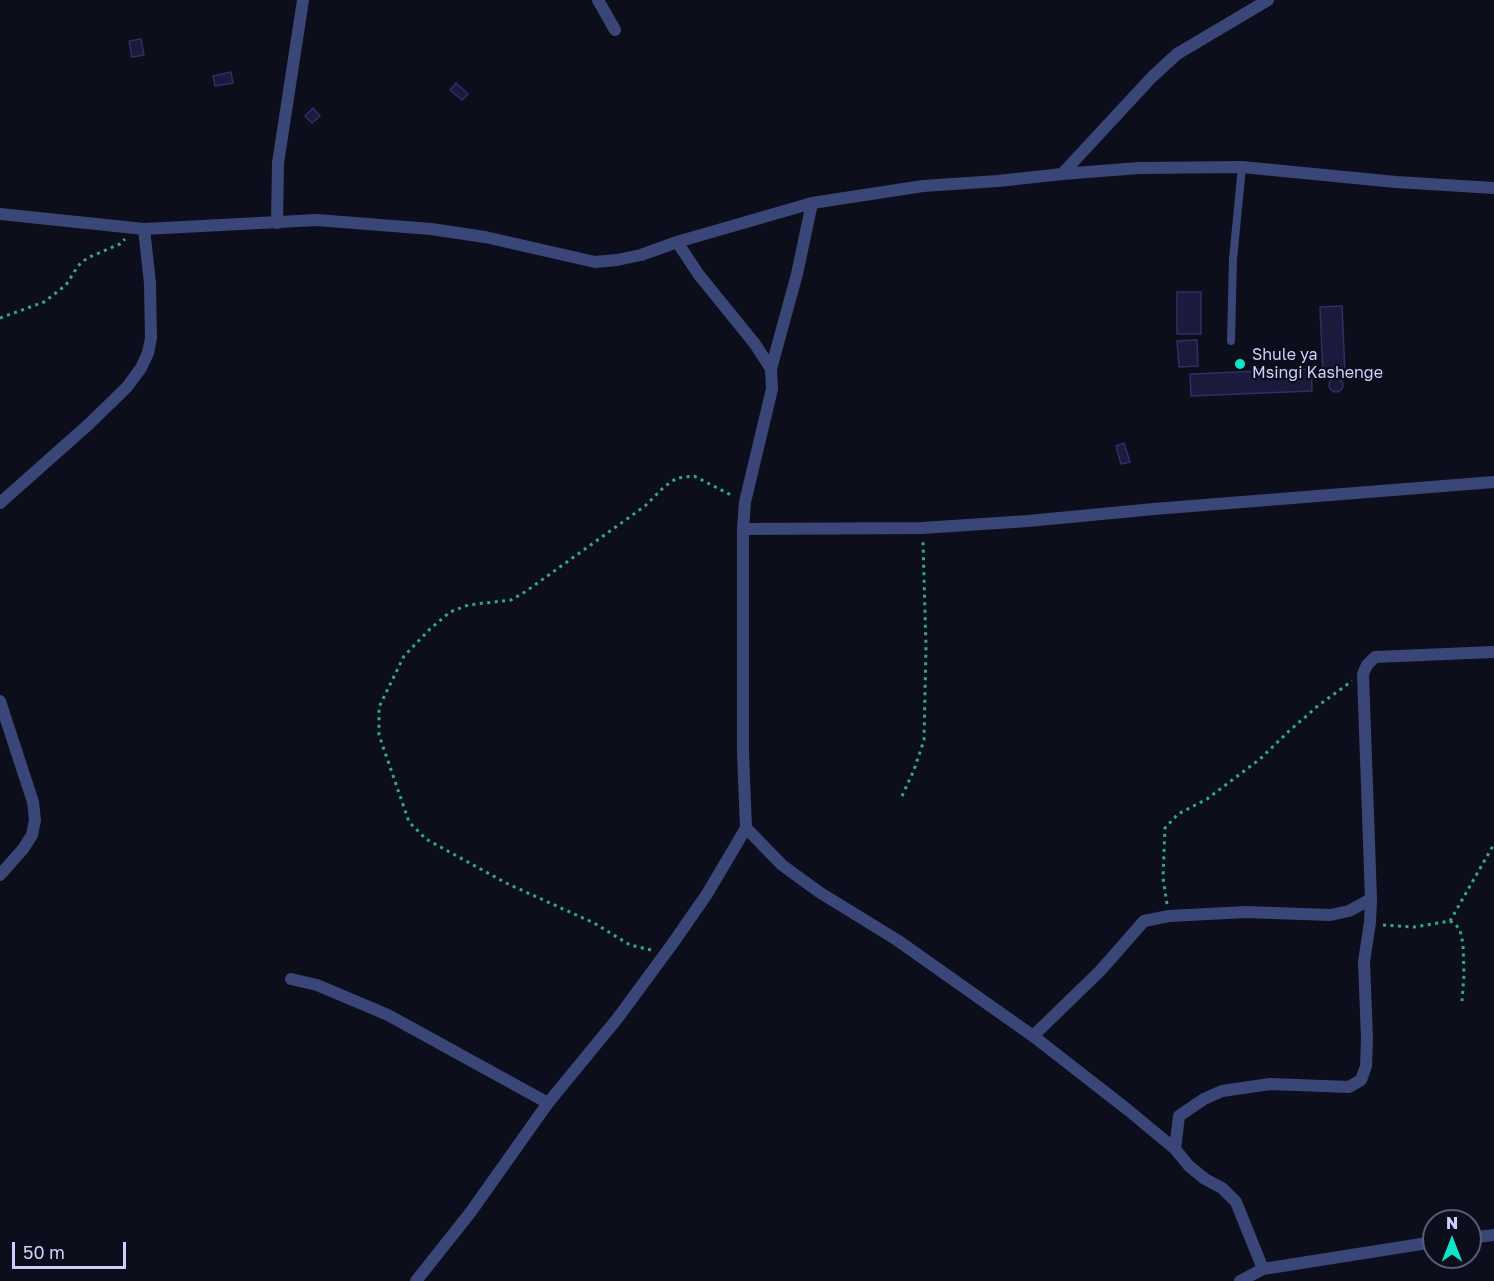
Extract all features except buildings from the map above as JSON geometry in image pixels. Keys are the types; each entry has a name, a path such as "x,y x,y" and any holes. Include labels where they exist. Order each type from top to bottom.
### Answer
{"street":[{"path":"277,223 278,163 303,0"},
{"path":"598,0 615,30"},
{"path":"1062,174 1152,77 1177,54 1268,0"},
{"path":"0,214 138,229 317,220 431,229 484,237 595,262 641,255 677,242 812,203 923,186 1062,174 1150,168 1242,167 1396,182 1494,188"},
{"path":"416,1281 470,1213 548,1103 617,1019 665,954 707,894 746,828 743,754 745,502 772,389 771,369 797,274 812,203"},
{"path":"0,503 89,424 127,387 141,368 148,353 151,338 150,283 138,229"},
{"path":"677,242 699,275 741,326 771,369"},
{"path":"743,529 922,528 1494,482"},
{"path":"1175,1149 1179,1116 1204,1099 1222,1091 1270,1084 1349,1087 1361,1080 1366,1066 1368,1038 1364,962 1371,899 1363,674 1367,665 1375,657 1494,652"},
{"path":"0,701 33,802 35,820 32,835 0,875"},
{"path":"746,828 782,864 819,892 897,940 1032,1036 1128,1110 1175,1149 1189,1166 1205,1179 1222,1188 1236,1202 1263,1269"},
{"path":"1032,1036 1100,971 1144,921 1169,916 1246,912 1330,915 1349,911 1371,899"},
{"path":"291,979 317,985 388,1015 548,1103"},
{"path":"1240,1281 1263,1269 1422,1244"}],"lane":[{"path":"1231,341 1233,259 1242,167"}],"path":[{"path":"0,318 44,302 66,285 78,266 87,258 120,244 138,229"},
{"path":"665,954 630,945 567,910 506,884 426,839 409,822 379,735 379,707 404,656 450,612 468,604 511,600 525,592 645,506 677,478 694,476 745,502"},
{"path":"902,796 924,740 926,638 922,528"},
{"path":"1169,916 1163,878 1165,828 1178,814 1207,800 1260,759 1319,705 1363,674"},
{"path":"1449,921 1494,844"},
{"path":"1370,922 1399,928 1449,921 1455,924 1460,930 1463,944 1462,1001"}],"place":[{"name":"Shule ya Msingi Kashenge","path":"1240,364"}]}
